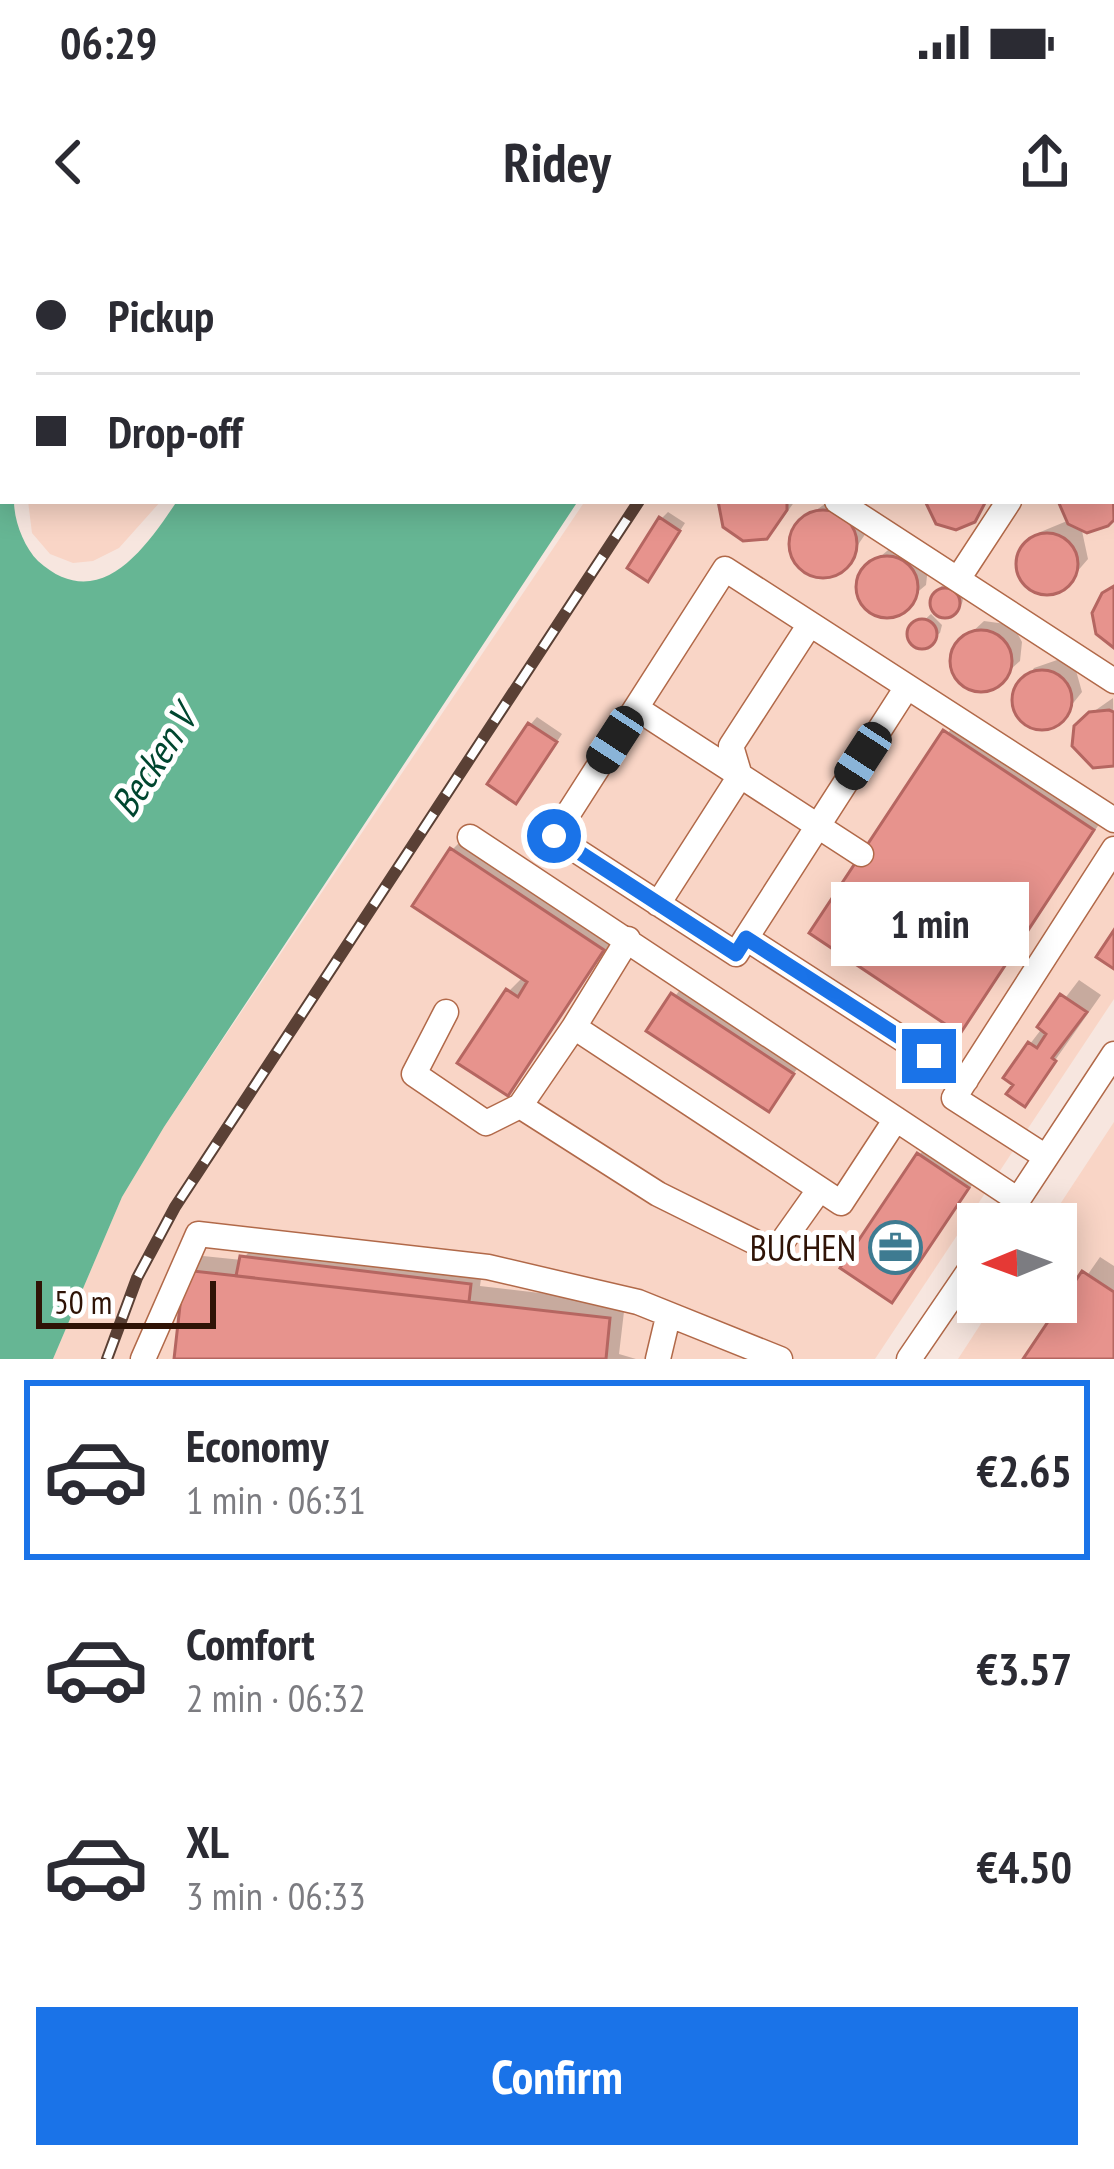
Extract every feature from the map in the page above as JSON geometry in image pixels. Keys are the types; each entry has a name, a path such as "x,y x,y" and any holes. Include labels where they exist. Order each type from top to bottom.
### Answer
{"street":[{"path":"842,504 1114,681"},
{"path":"958,579 1007,504"},
{"path":"908,687 736,954 554,836 725,569 810,624 908,687 1114,820"},
{"path":"658,904 740,776 731,746 810,624"},
{"path":"636,708 861,854"},
{"path":"470,837 1018,1200"},
{"path":"1046,1157 954,1098 1114,849"},
{"path":"746,938 966,1080"},
{"path":"446,1012 414,1074 486,1123 520,1106 628,940"},
{"path":"574,1027 841,1203 896,1119"},
{"path":"1016,1203 1114,1054"},
{"path":"520,1106 658,1194 775,1252 819,1190"},
{"path":"143,1359 198,1234 488,1268 638,1302 780,1359"},
{"path":"909,1359 957,1289"},
{"path":"658,1359 668,1317"}],"shaded area":[{"path":"28,504 158,504 119,548 93,561 73,563 50,554 32,533"},
{"path":"583,504 1114,504 1114,999 979,1203 957,1203 957,1235 875,1359 53,1359 122,1197 164,1127"},
{"path":"1114,1122 1114,1359 958,1359 981,1323 1077,1323 1077,1203 1061,1203"}],"water":[{"name":"Becken V","path":"0,504 14,504 21,533 38,561 60,576 80,581 100,579 118,570 150,539 175,504 576,504 164,1127 122,1197 53,1359 0,1359"}],"building":[{"path":"719,504 787,504 767,539 743,541 723,527"},
{"path":"926,504 984,504 975,522 956,530 936,524"},
{"path":"1059,504 1114,504 1114,520 1108,526 1087,533 1068,524"},
{"path":"823,510 847,520 857,544 847,568 823,578 799,568 789,544 799,520"},
{"path":"659,517 680,531 648,582 627,568"},
{"path":"1047,533 1069,542 1078,564 1069,586 1047,595 1025,586 1016,564 1025,542"},
{"path":"887,556 909,565 918,587 909,609 887,618 865,609 856,587 865,565"},
{"path":"1114,586 1114,648 1096,634 1092,613 1102,593"},
{"path":"945,588 960,603 945,618 930,603"},
{"path":"922,619 933,623 937,634 933,645 922,649 911,645 907,634 911,623"},
{"path":"981,630 1003,639 1012,661 1003,683 981,692 959,683 950,661 959,639"},
{"path":"1042,670 1063,679 1072,700 1063,721 1042,730 1021,721 1012,700 1021,679"},
{"path":"1089,712 1114,712 1114,766 1093,768 1072,746 1074,726"},
{"path":"528,723 557,742 516,804 487,784"},
{"path":"943,730 1094,830 960,1034 809,933"},
{"path":"450,848 604,950 508,1096 457,1063 506,989 518,997 527,982 412,906"},
{"path":"1114,930 1114,969 1096,957"},
{"path":"671,993 794,1074 769,1112 646,1031"},
{"path":"1060,994 1087,1012 1052,1058 1056,1061 1025,1107 1006,1094 1013,1085 1003,1078 1028,1042 1037,1048 1046,1034 1037,1027"},
{"path":"917,1153 969,1188 892,1303 840,1268"},
{"path":"240,1256 471,1284 469,1302 236,1276"},
{"path":"184,1270 610,1318 606,1359 174,1359"},
{"path":"1082,1271 1114,1292 1114,1359 1023,1359 1047,1323 1077,1323 1077,1278"}],"railway":[{"path":"107,1359 137,1278 175,1207 637,504"}],"place":[{"name":"BUCHEN","path":"895,1247"}],"route":[{"path":"554,836 736,954 746,938 929,1056"}]}
